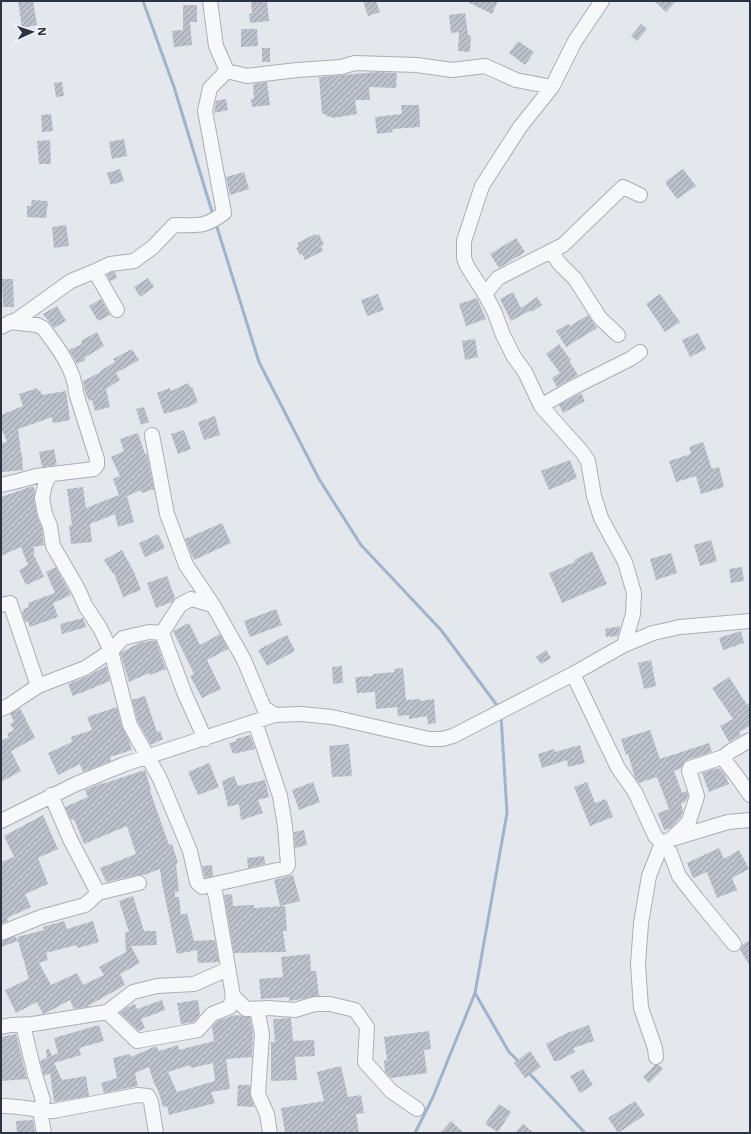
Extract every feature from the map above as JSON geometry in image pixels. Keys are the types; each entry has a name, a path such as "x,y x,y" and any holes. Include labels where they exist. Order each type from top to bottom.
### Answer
{"street":[{"path":"210,1 216,46 228,71 247,76 297,70 341,67 360,62 417,65 452,70 484,66 516,80 552,87"},
{"path":"601,1 575,41 552,87 520,127 482,186 464,241 463,249 467,266 494,311 503,335 514,357 528,378 541,406 582,452 588,461 594,496 601,518 625,562 634,593 633,614 624,645"},
{"path":"5,325 18,318 71,281 110,264 134,260 153,247 174,225 203,225 216,219 224,213 204,111 210,88 228,71"},
{"path":"485,294 498,278 563,245 623,188 640,195"},
{"path":"551,251 559,263 575,279 600,318 618,335"},
{"path":"93,272 97,275 117,310"},
{"path":"1,485 18,482 36,476 94,469 97,465 97,459 76,393 76,384 73,374 49,335 43,328 37,325 5,325"},
{"path":"541,406 572,388 630,359 640,352"},
{"path":"152,435 167,514 186,565 213,605 244,660 264,708 275,715"},
{"path":"50,474 42,498 54,546 78,589 86,607 100,628 111,651 130,725 160,779 190,852 197,882 202,887 286,868 288,865 285,826 280,796 255,722"},
{"path":"162,634 180,605 191,599 213,605"},
{"path":"1,605 10,603 38,686"},
{"path":"1,821 76,784 118,767 149,758 275,715 300,714 332,717 429,739 442,739 453,736 573,674 624,645 653,633 680,627 750,622"},
{"path":"1,709 38,686 85,668 111,651 123,638 150,632 162,634"},
{"path":"162,634 184,692 205,739"},
{"path":"573,674 618,768 636,792 655,836 666,841 728,822 750,820"},
{"path":"656,1057 655,1048 641,1008 638,964 641,923 649,876 666,841 684,827 689,821 697,796 689,771 690,768 723,757 750,740"},
{"path":"723,757 750,794"},
{"path":"51,796 70,839 98,893"},
{"path":"666,841 679,876 734,944"},
{"path":"1,933 41,917 85,905 98,893 139,883"},
{"path":"107,1012 136,1041 198,1030 212,1014 230,1007 233,996 213,885"},
{"path":"1,1027 33,1024 107,1012 133,992 157,986 194,984 228,969"},
{"path":"233,996 246,1009 268,1008 295,1010 315,1004 330,1004 355,1010 366,1027 365,1062 391,1091 416,1109"},
{"path":"256,1009 262,1034 258,1094 267,1114 270,1133"},
{"path":"23,1025 35,1075 43,1100 40,1111 44,1133"},
{"path":"1,1106 40,1111 53,1111 138,1095 148,1096 151,1102 156,1133"}],"building":[{"path":"18,1 33,1 37,25 22,28"},
{"path":"252,1 267,1 269,21 250,23 249,14 252,13"},
{"path":"363,1 376,1 380,12 368,16"},
{"path":"466,1 498,1 492,14"},
{"path":"654,1 676,1 666,12"},
{"path":"183,5 197,5 197,22 190,22 192,45 174,47 172,31 183,30"},
{"path":"465,13 468,35 471,36 470,52 458,51 459,32 451,33 449,15"},
{"path":"641,24 647,29 637,41 631,36"},
{"path":"241,29 257,29 258,46 241,47"},
{"path":"518,41 534,52 525,65 509,53"},
{"path":"262,48 270,48 270,62 262,62"},
{"path":"378,72 397,73 396,88 369,87 370,100 355,100 357,114 332,118 326,116 326,114 322,114 319,77"},
{"path":"62,82 64,96 56,97 54,83"},
{"path":"267,82 270,105 252,107 251,99 254,99 253,84"},
{"path":"226,99 228,110 214,113 216,101"},
{"path":"401,105 419,105 420,127 392,129 393,132 377,134 375,117 402,114"},
{"path":"51,114 53,131 42,132 41,115"},
{"path":"124,139 127,156 112,159 109,142"},
{"path":"50,140 51,164 39,164 37,141"},
{"path":"120,169 124,181 111,185 107,173"},
{"path":"683,169 696,186 677,199 666,184 666,181"},
{"path":"244,172 249,189 230,195 226,177"},
{"path":"32,200 48,201 46,218 27,217 27,206 31,206"},
{"path":"66,225 69,246 54,248 52,227"},
{"path":"315,234 316,236 319,234 324,245 321,246 323,251 305,260 296,248 299,247 297,243"},
{"path":"516,238 525,252 499,268 490,254"},
{"path":"115,272 117,278 110,281 107,275"},
{"path":"148,278 154,287 140,297 134,287"},
{"path":"2,279 13,279 14,307 3,307"},
{"path":"513,292 521,308 537,297 542,305 532,312 531,310 511,321 500,299"},
{"path":"378,294 384,310 367,316 361,300"},
{"path":"660,294 680,322 665,332 646,304"},
{"path":"477,298 486,319 466,326 459,304"},
{"path":"101,299 110,315 98,321 89,306"},
{"path":"57,306 66,321 54,328 43,314"},
{"path":"588,315 597,328 566,347 556,331 568,324 570,326"},
{"path":"97,332 104,346 77,364 69,350 82,344 81,341"},
{"path":"698,333 706,349 690,357 682,340"},
{"path":"475,339 478,357 465,360 462,341"},
{"path":"559,344 571,360 569,361 578,375 557,387 552,378 560,373 546,354"},
{"path":"132,349 139,360 116,373 120,380 106,389 110,407 95,411 92,400 89,401 85,392 83,381 101,372 100,371 115,362 113,359"},
{"path":"188,383 190,387 192,387 198,402 188,407 164,414 157,393 170,388 171,391"},
{"path":"37,388 38,391 40,390 42,395 66,391 70,420 53,423 52,417 18,429 23,470 2,472 1,443 7,442 1,427 1,415 23,406 19,394"},
{"path":"581,393 585,401 563,413 559,405"},
{"path":"144,407 149,422 141,425 136,409"},
{"path":"215,416 220,435 204,440 198,422"},
{"path":"184,430 191,449 178,454 171,434"},
{"path":"138,433 145,454 147,454 154,489 142,493 141,490 127,496 134,522 118,527 115,514 90,524 92,542 71,544 69,526 72,525 67,489 83,487 86,508 119,495 113,479 120,476 111,457 124,451 120,439"},
{"path":"703,442 712,469 719,467 724,487 701,494 696,476 676,482 669,461 691,454 689,447"},
{"path":"54,449 57,465 42,467 39,452"},
{"path":"570,460 577,478 549,490 541,471"},
{"path":"33,486 35,490 34,500 37,516 42,528 44,545 33,547 35,553 33,553 44,577 26,585 19,570 28,565 21,547 1,556 1,497"},
{"path":"222,523 231,543 194,560 185,539"},
{"path":"158,534 165,548 145,557 139,543"},
{"path":"711,540 717,561 700,566 694,545"},
{"path":"122,550 134,572 141,590 123,597 114,573 113,574 104,560"},
{"path":"592,551 607,584 562,603 549,573 575,562 574,560"},
{"path":"671,553 677,573 656,580 650,559"},
{"path":"56,567 71,595 53,603 58,617 30,627 28,621 25,622 22,612 24,611 23,609 29,607 28,603 55,593 46,572"},
{"path":"742,567 744,581 731,583 729,569"},
{"path":"167,576 175,598 172,602 156,608 147,583"},
{"path":"276,609 282,625 250,637 244,621"},
{"path":"83,618 86,627 62,634 60,624"},
{"path":"189,623 200,645 220,634 228,649 207,660 221,689 202,698 190,676 194,674 173,631"},
{"path":"620,626 618,636 606,637 605,629"},
{"path":"741,631 744,643 723,650 719,638"},
{"path":"287,635 295,651 267,666 258,650"},
{"path":"156,641 166,669 150,675 149,673 129,682 120,653 139,643"},
{"path":"546,650 551,658 541,664 536,657"},
{"path":"651,660 656,686 644,689 638,663"},
{"path":"106,666 110,681 73,696 68,684 88,676"},
{"path":"342,666 343,683 333,684 332,667"},
{"path":"403,668 406,700 420,699 420,701 434,699 436,723 428,724 427,716 409,719 409,715 398,716 397,707 376,709 375,692 357,693 355,677 373,676 373,674 395,672 394,669"},
{"path":"729,677 747,705 750,703 750,726 739,732 741,735 729,742 720,726 733,719 712,688"},
{"path":"145,696 157,732 160,731 163,739 151,745 138,722 132,700"},
{"path":"117,707 122,727 129,740 132,750 110,757 111,761 83,772 80,764 58,775 48,753 72,742 71,737 92,730 87,717"},
{"path":"20,708 35,738 11,751 21,771 1,782 1,741 9,737 7,734 14,730 10,724 14,722 10,714"},
{"path":"650,730 660,759 709,743 712,752 687,760 681,768 674,771 682,793 687,791 688,796 686,801 681,804 683,811 681,817 671,828 664,830 658,813 669,809 657,777 639,783 635,778 628,754 626,755 621,739"},
{"path":"250,735 255,749 233,754 229,743 237,741 236,739"},
{"path":"349,744 352,776 332,777 329,746"},
{"path":"580,745 585,763 568,767 567,760 542,768 538,754 554,749 555,752"},
{"path":"209,763 219,787 198,795 188,772"},
{"path":"717,768 720,769 725,775 729,784 709,792 702,773"},
{"path":"145,770 151,790 150,791 169,845 172,844 178,863 176,864 179,891 175,892 175,897 179,897 181,915 187,913 194,941 215,940 219,962 198,963 197,950 177,954 160,869 144,875 137,875 106,882 100,868 136,854 127,826 84,844 74,819 71,820 65,807 88,797 85,790 102,783"},
{"path":"234,776 238,786 265,780 269,797 258,800 263,813 241,820 239,804 228,807 222,781"},
{"path":"313,782 320,802 299,810 292,790"},
{"path":"587,782 595,803 606,799 613,817 590,826 574,787"},
{"path":"43,815 58,849 38,858 48,884 25,894 31,907 7,918 8,921 1,924 1,862 14,857 4,836"},
{"path":"304,830 307,845 295,848 294,832"},
{"path":"719,848 724,859 739,850 749,869 732,878 737,890 717,898 707,872 693,878 687,863"},
{"path":"264,856 265,864 248,868 247,858"},
{"path":"212,865 213,876 205,878 202,866"},
{"path":"293,875 300,901 280,906 274,880"},
{"path":"232,894 233,906 254,905 254,908 285,906 287,931 283,931 286,952 234,953 224,895"},
{"path":"133,896 144,931 156,931 157,945 131,946 140,963 120,974 125,985 86,1007 74,1009 70,1000 43,1014 37,1002 16,1013 5,990 29,979 17,937 44,930 43,927 64,921 67,929 93,921 99,942 78,948 76,945 46,953 48,960 39,963 51,985 77,973 83,985 104,975 99,967 126,952 125,932 129,932 119,901"},
{"path":"15,936 18,941 1,947 1,941"},
{"path":"750,940 750,966 740,950 742,945"},
{"path":"310,954 311,971 316,971 319,996 289,1001 289,997 261,999 259,979 283,977 281,957"},
{"path":"162,1000 165,1010 141,1019 145,1028 139,1031 120,1013 126,1008 135,1004 137,1009"},
{"path":"198,1000 200,1015 194,1022 181,1024 177,1003"},
{"path":"235,1015 250,1017 253,1033 252,1057 226,1059 230,1089 211,1092 215,1103 169,1115 167,1106 163,1107 149,1067 135,1073 138,1086 104,1093 101,1083 117,1078 113,1058 130,1054 131,1057 156,1046 159,1051 178,1045 179,1050 214,1041 212,1027 217,1021","holes":["213,1063 215,1081 177,1092 168,1072 190,1065 191,1068"]},
{"path":"291,1018 293,1041 314,1040 315,1056 295,1057 297,1080 271,1081 271,1042 275,1042 273,1019"},
{"path":"99,1025 104,1041 79,1048 81,1055 54,1063 62,1080 86,1076 89,1096 54,1102 50,1073 44,1076 40,1061 47,1058 46,1050 49,1049 52,1056 58,1053 54,1038"},
{"path":"589,1025 594,1041 573,1048 575,1052 558,1061 554,1061 546,1044 567,1033"},
{"path":"429,1031 431,1049 424,1050 427,1073 391,1078 385,1072 384,1061 387,1060 384,1037"},
{"path":"16,1034 27,1079 1,1081 1,1037"},
{"path":"530,1051 541,1067 525,1078 514,1063"},
{"path":"655,1065 659,1065 663,1069 649,1083 643,1077"},
{"path":"341,1066 348,1097 361,1095 364,1113 356,1114 359,1133 285,1133 281,1108 324,1101 317,1072"},
{"path":"583,1069 593,1085 580,1093 570,1076"},
{"path":"238,1085 250,1085 250,1094 254,1107 237,1106"},
{"path":"635,1101 645,1115 618,1133 608,1118"},
{"path":"499,1104 511,1112 498,1132 485,1124"},
{"path":"33,1120 35,1133 17,1133 16,1121"},
{"path":"451,1121 464,1133 440,1133"},
{"path":"523,1124 534,1133 515,1133"}],"waterway":[{"path":"143,1 174,87 213,215"},
{"path":"216,224 259,362 319,479 361,545 441,630 499,708"},
{"path":"501,715 507,813 475,993 509,1052 520,1063"},
{"path":"415,1133 433,1097 475,993"},
{"path":"529,1073 585,1133"}]}
